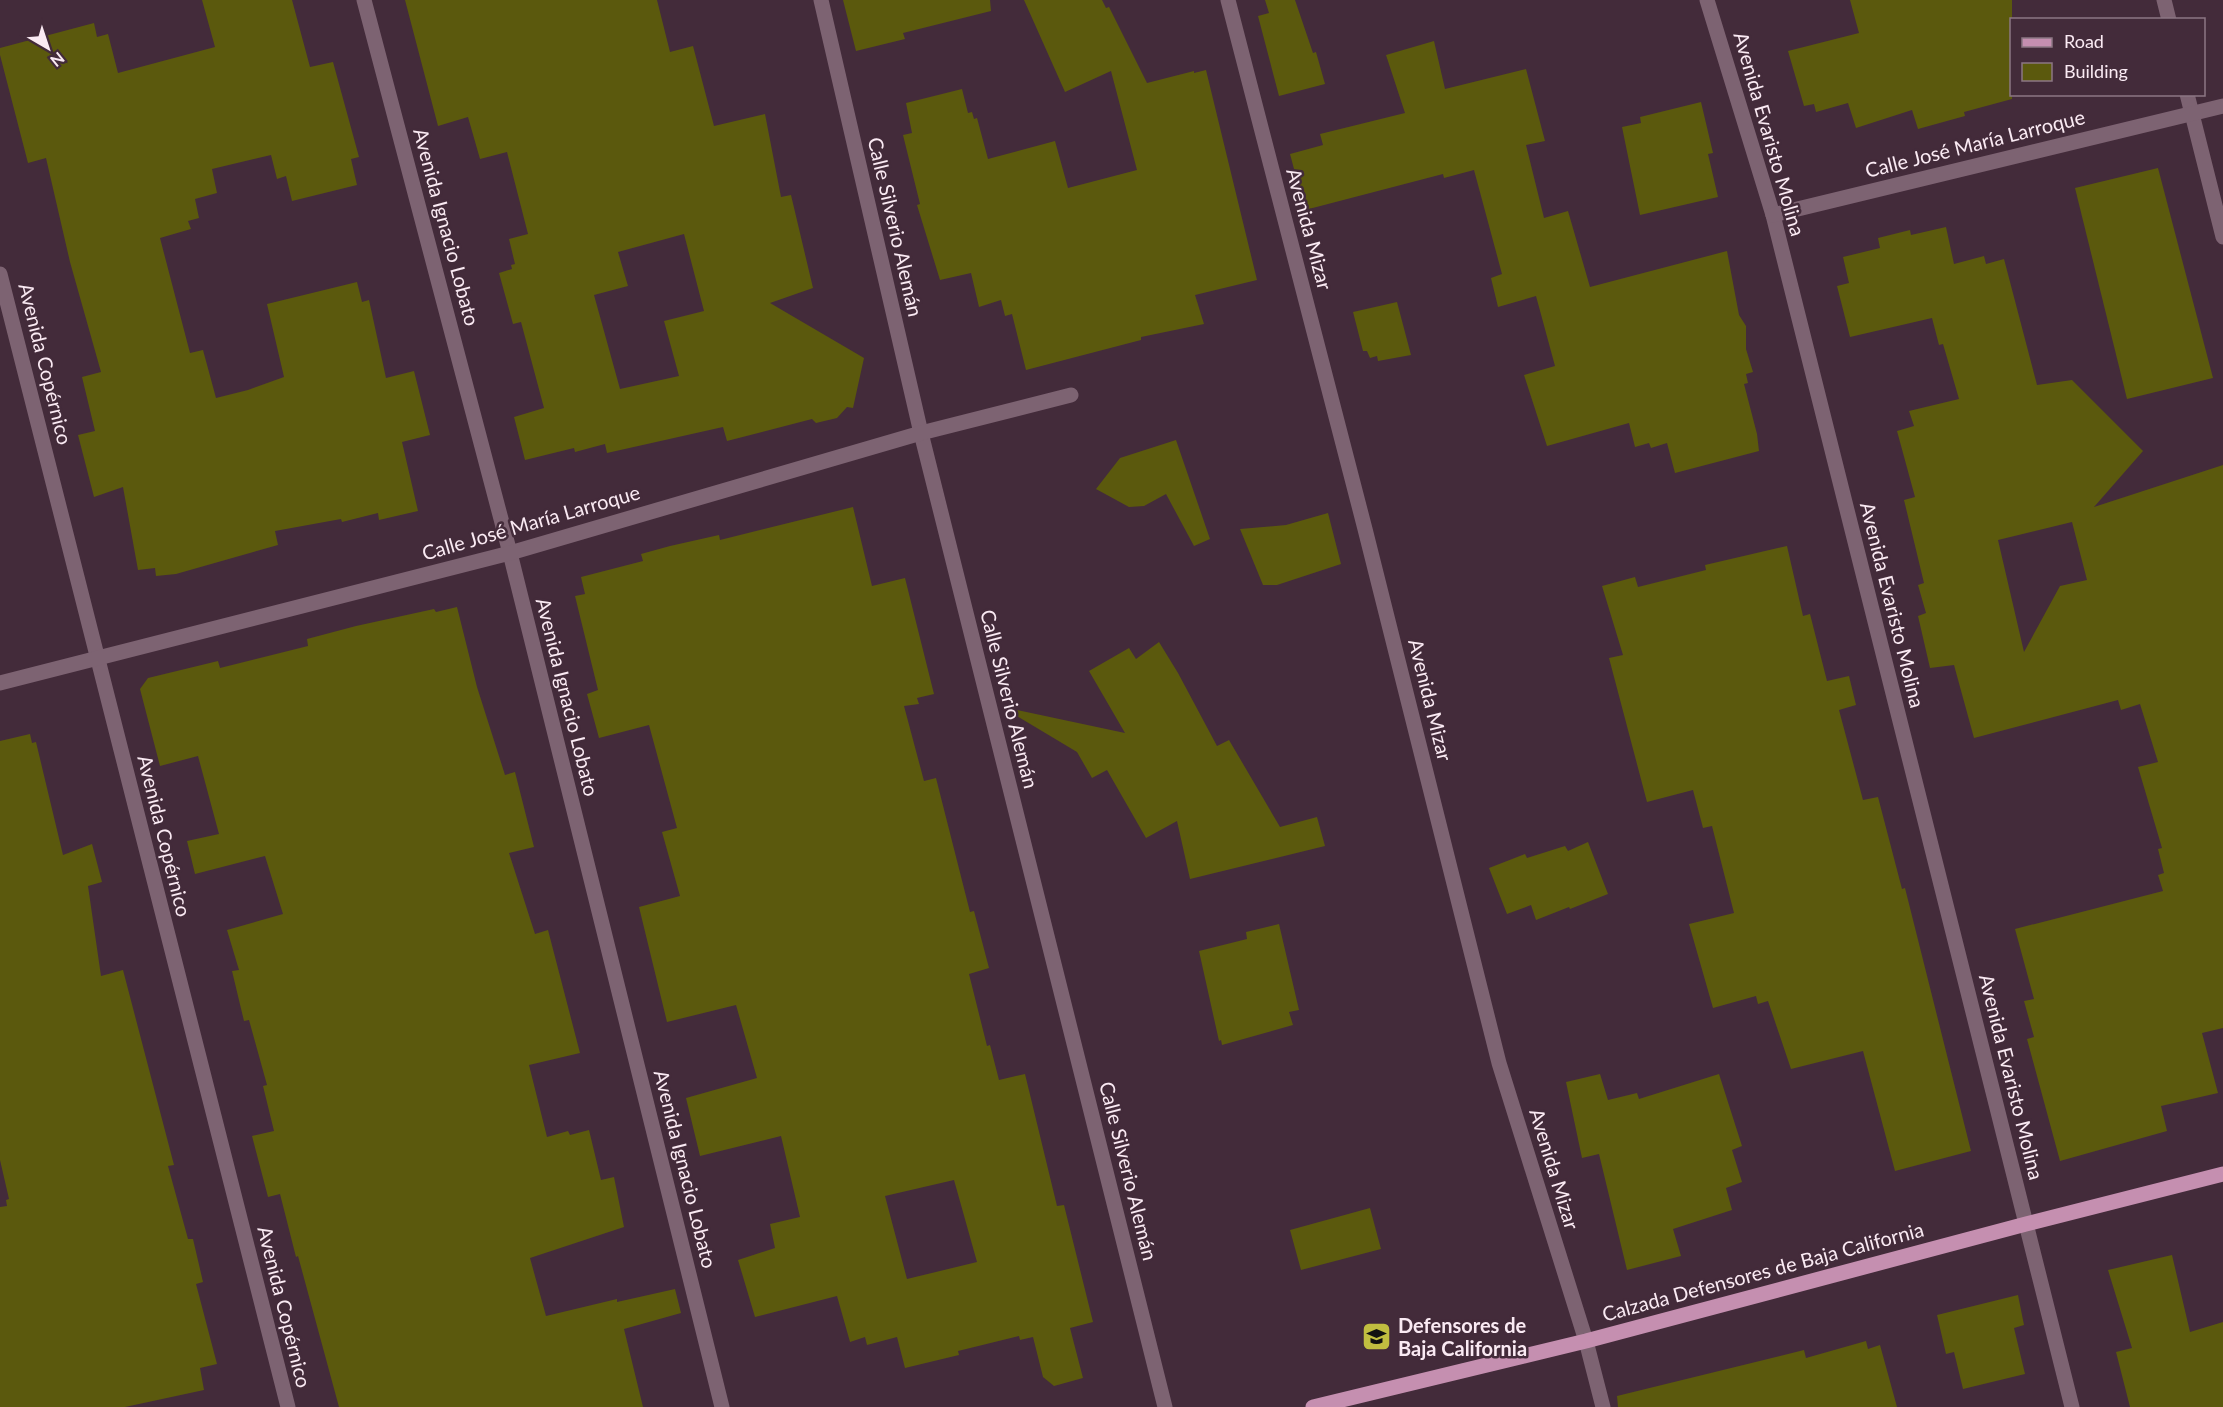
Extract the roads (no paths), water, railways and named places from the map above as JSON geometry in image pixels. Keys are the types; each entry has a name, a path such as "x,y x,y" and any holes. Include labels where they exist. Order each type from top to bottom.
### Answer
{"main road":[{"name":"Calzada Defensores de Baja California","path":"1313,1407 1586,1341 2223,1174"}],"street":[{"name":"Avenida Ignacio Lobato","path":"364,0 510,553 722,1407"},
{"name":"Calle Silverio Alemán","path":"821,0 921,433 1165,1407"},
{"name":"Avenida Mizar","path":"1228,0 1368,540 1499,1063 1586,1341 1603,1407"},
{"name":"Avenida Evaristo Molina","path":"1707,0 1773,215 2072,1407"},
{"path":"2164,0 2168,18"},
{"path":"2187,96 2223,237"},
{"name":"Calle José María Larroque","path":"1773,215 2223,106"},
{"name":"Avenida Copérnico","path":"0,274 288,1407"},
{"name":"Calle José María Larroque","path":"0,683 510,553 921,433 1071,395"}],"place":[{"name":"Defensores de Baja California","path":"1377,1337"}]}
